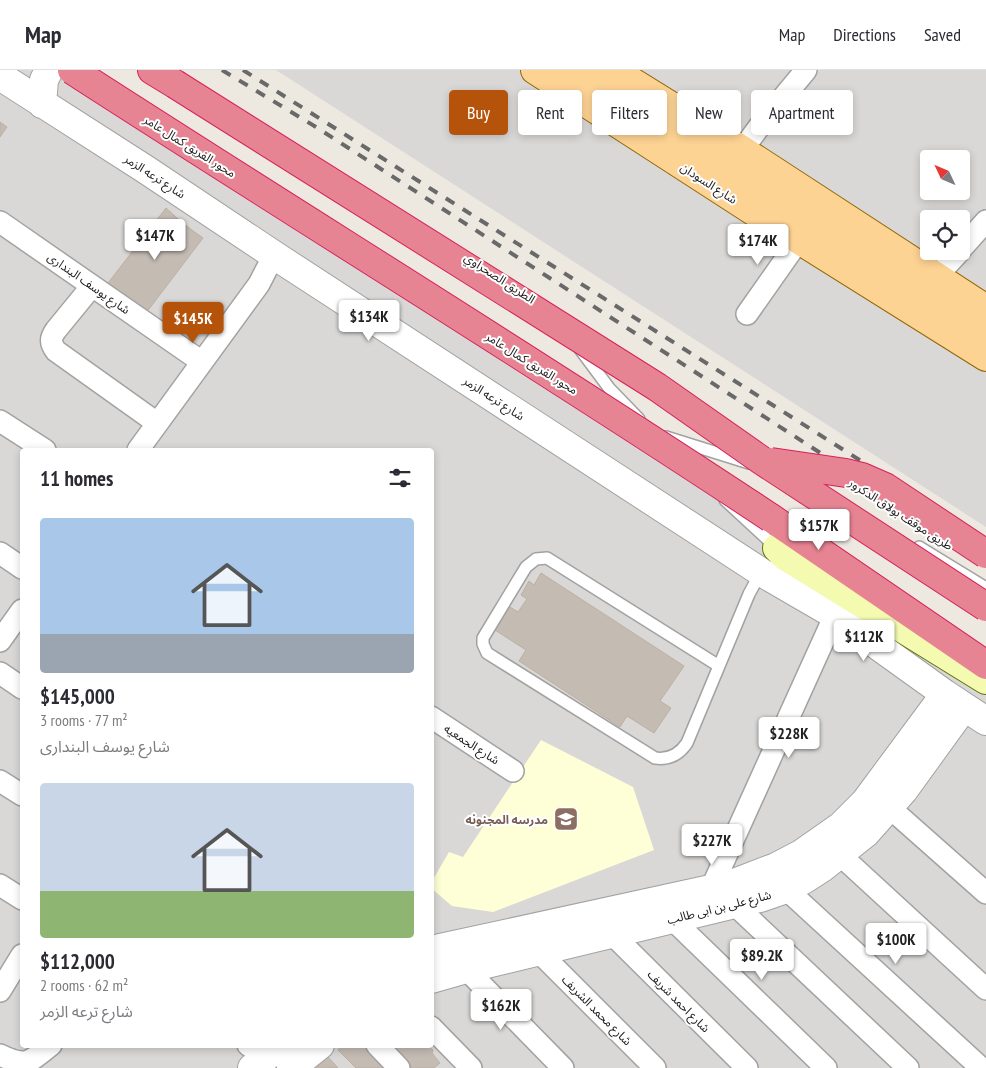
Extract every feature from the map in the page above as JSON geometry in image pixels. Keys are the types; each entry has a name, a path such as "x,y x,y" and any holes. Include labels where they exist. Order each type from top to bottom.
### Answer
{"highway":[{"name":"محور الفريق كمال عامر","path":"72,70 487,335 632,425 986,665"},
{"path":"152,70 657,387 771,467 986,607"},
{"path":"771,467 846,473 862,477 885,487 986,554"}],"main road":[{"name":"شارع السودان","path":"535,70 799,240 986,357"},
{"path":"572,70 986,333"},
{"path":"613,70 742,150 986,308"},
{"path":"777,548 785,556 986,680"}],"street":[{"path":"42,104 44,80 48,70"},
{"path":"742,150 806,70"},
{"name":"شارع ترعه الزمر","path":"0,76 761,572 835,615 965,707"},
{"path":"970,239 986,221"},
{"name":"شارع يوسف البندارى","path":"2,227 202,362"},
{"path":"747,314 799,240"},
{"path":"139,448 259,284 274,255"},
{"path":"937,276 951,260"},
{"path":"92,286 51,337 51,345 56,351 157,423"},
{"path":"0,420 42,448"},
{"path":"0,553 20,567"},
{"path":"0,641 20,613"},
{"path":"711,888 835,615"},
{"path":"0,673 20,687"},
{"name":"شارع على بن ابى طالب","path":"451,974 760,898 786,889 822,868 866,833 890,808 965,707"},
{"name":"شارع على بن ابى طالب","path":"434,951 734,883 776,868 801,854 841,826 865,802 880,782 965,707"},
{"name":"شارع الجمعيه","path":"434,719 513,771"},
{"path":"0,781 20,794"},
{"path":"890,808 986,893"},
{"path":"839,854 986,989"},
{"path":"0,885 20,898"},
{"path":"786,889 981,1068"},
{"path":"734,904 908,1068"},
{"path":"672,919 826,1068"},
{"name":"شارع احمد شريف","path":"612,934 747,1068"},
{"name":"شارع محمد الشريف","path":"540,952 654,1068"},
{"path":"434,955 451,974 563,1068"},
{"path":"0,991 20,957"},
{"path":"434,1030 471,1068"},
{"path":"0,1055 22,1064 30,1062 47,1048"},
{"path":"380,1048 399,1068"}],"lane":[{"name":"الطريق الصحراوي","path":"171,70 485,267 540,304 556,319 609,388 652,433 777,548"},
{"path":"652,433 771,467 810,482 877,522"},
{"name":"طريق موقف بولاق الدكرور","path":"771,467 841,475 866,491"},
{"path":"911,542 986,588"},
{"path":"719,666 547,558 536,559 526,567 483,638 483,644 487,653 655,758 661,759 674,756 687,743 749,594 761,572"}],"shaded area":[{"path":"0,70 47,70 986,669 986,1068 0,1068"},
{"path":"276,70 986,70 986,527"},
{"name":"مدرسه المجنونه","path":"541,740 633,787 654,850 493,912 452,906 434,891 434,878 449,852 463,857"}],"building":[{"path":"0,122 7,127 0,137"},
{"path":"166,208 203,238 146,313 108,283"},
{"path":"541,573 684,666 660,701 671,708 654,733 627,716 620,727 519,661 526,650 495,630 510,607 518,612 527,599 521,595 529,581 534,585"},
{"path":"340,1048 374,1048 394,1068 356,1068 338,1050"},
{"path":"390,1048 431,1048 433,1050 432,1053 440,1063 434,1068 400,1068"},
{"path":"328,1057 338,1068 316,1068"}],"railway":[{"path":"222,70 316,127 986,560"},
{"path":"243,70 986,540"}],"place":[{"name":"مدرسه المجنونه","path":"566,819"}]}
